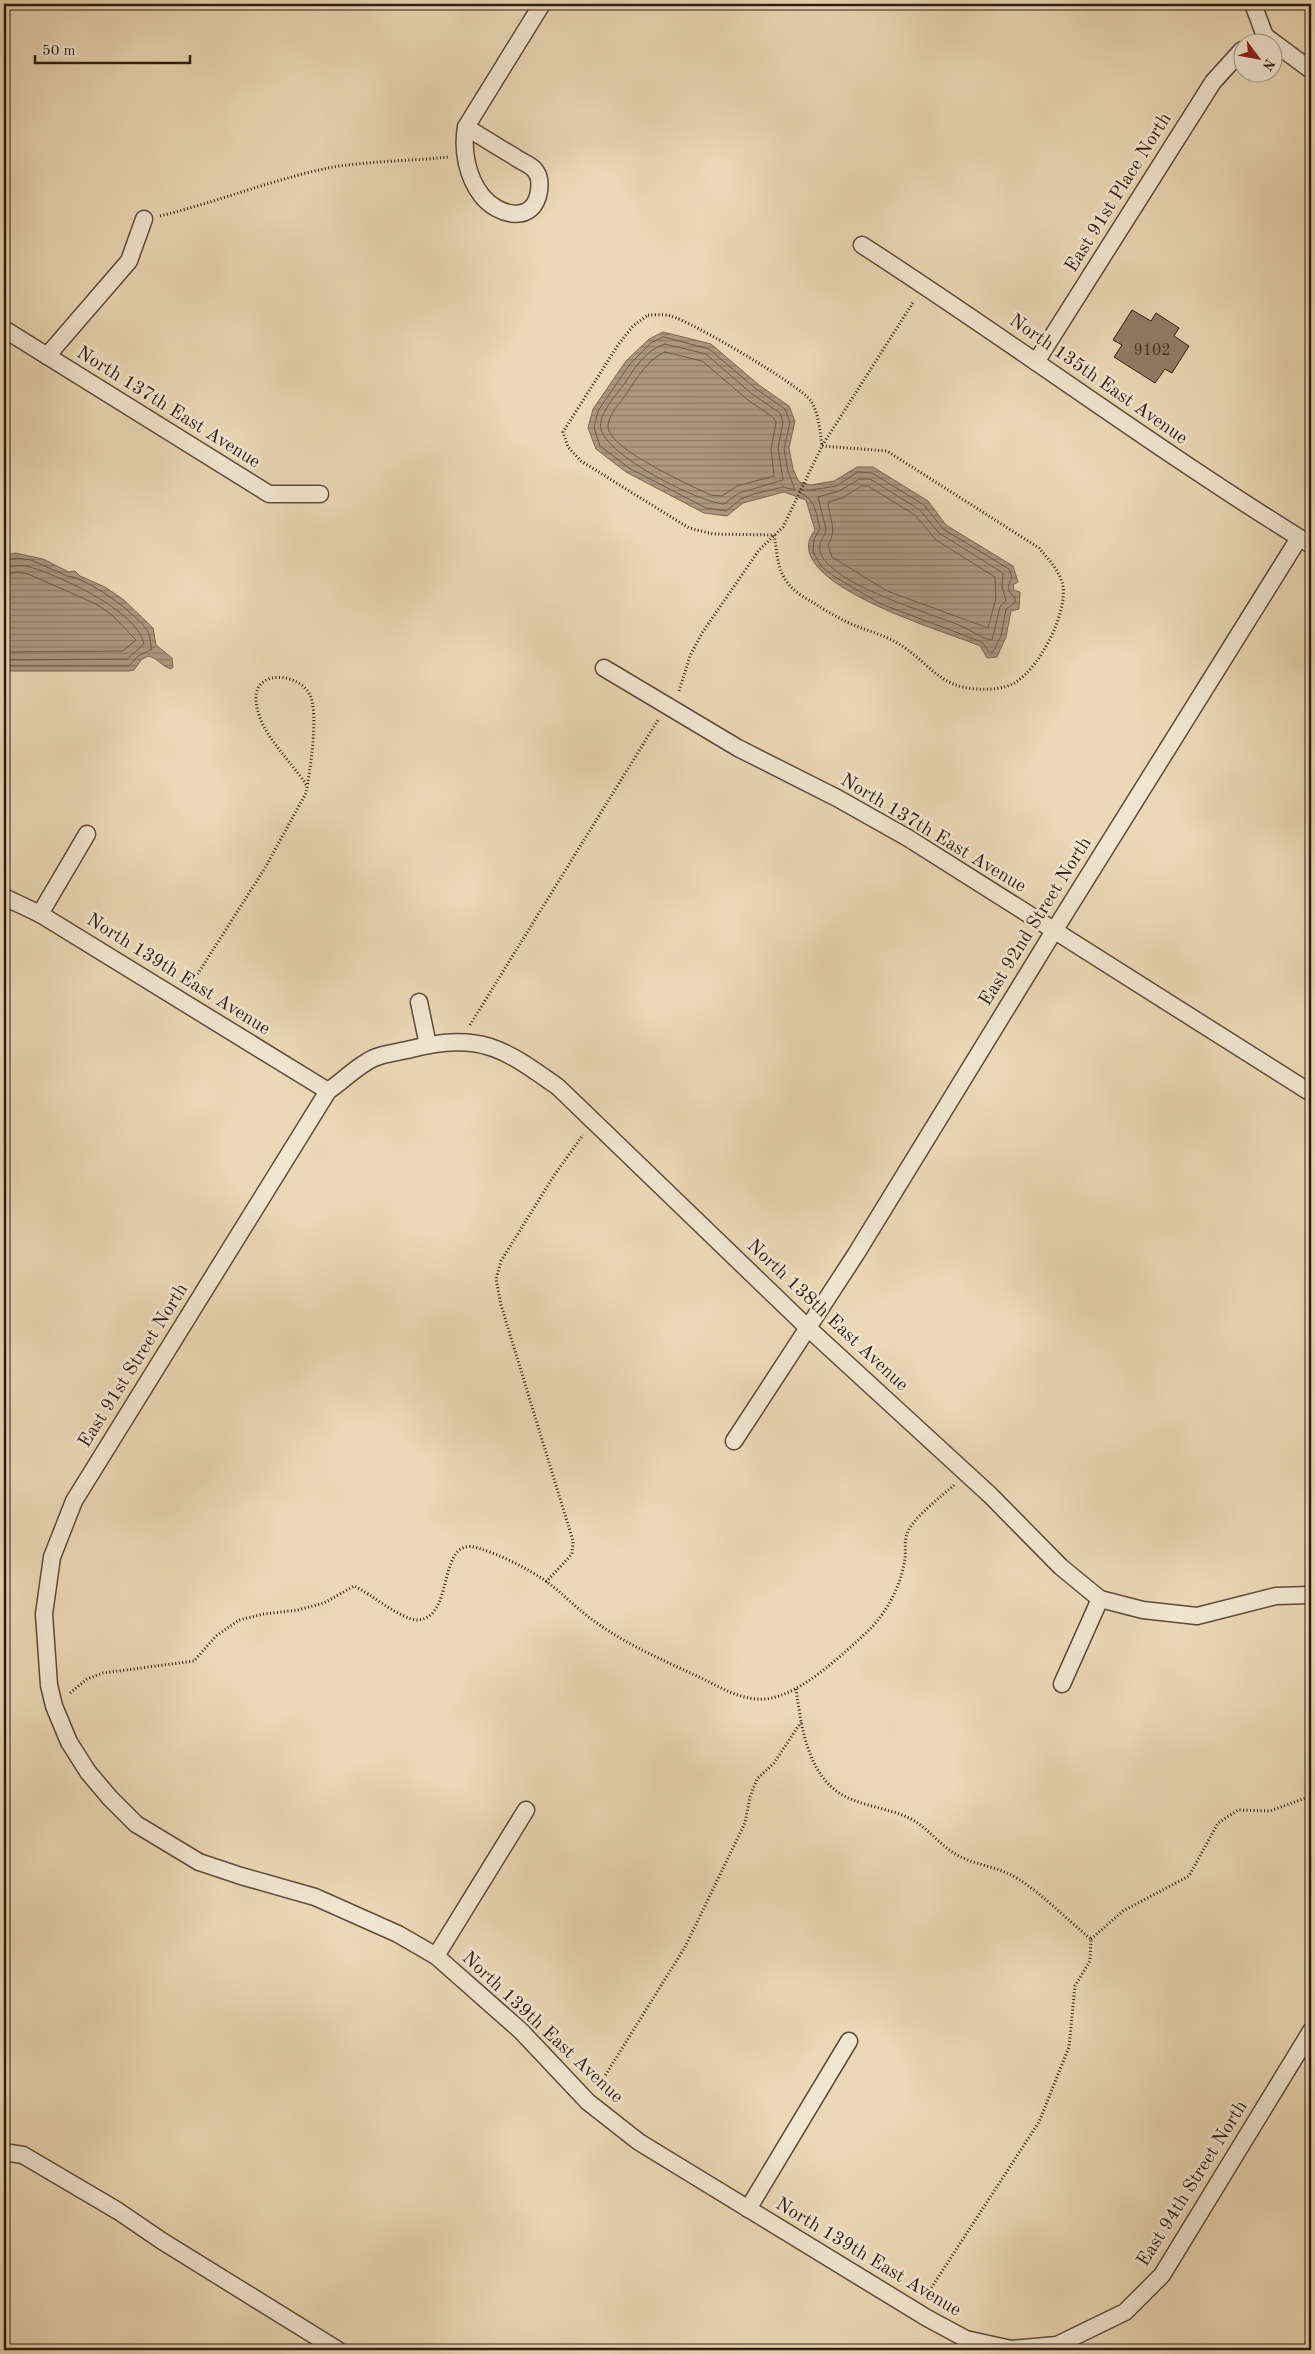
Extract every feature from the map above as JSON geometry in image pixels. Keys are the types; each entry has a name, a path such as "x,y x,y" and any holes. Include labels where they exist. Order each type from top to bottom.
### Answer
{"street":[{"path":"466,127 534,169 540,180 538,196 532,207 523,213 510,214 494,208 481,194 469,171 465,156 466,127 542,4"},
{"path":"1253,4 1258,32"},
{"path":"1282,53 1311,70"},
{"name":"East 91st Place North","path":"1036,362 1213,82 1232,61"},
{"path":"46,356 129,261 144,220"},
{"name":"North 135th East Avenue","path":"862,246 924,285 1142,437 1305,542"},
{"name":"North 137th East Avenue","path":"4,329 268,494 320,494"},
{"name":"East 92nd Street North","path":"734,1441 856,1254 1054,930 1305,542"},
{"name":"North 137th East Avenue","path":"604,668 738,748 837,798 908,838 1311,1092"},
{"path":"40,914 87,834"},
{"name":"North 139th East Avenue","path":"4,897 40,914 328,1091"},
{"path":"419,1002 428,1045"},
{"name":"North 138th East Avenue","path":"328,1091 374,1058 428,1045 460,1041 477,1042 518,1059 558,1087 594,1120 808,1328 966,1473 1060,1568 1100,1599 1143,1610 1197,1616 1276,1596 1311,1595"},
{"name":"East 91st Street North","path":"49,1686 44,1614 52,1557 74,1501 328,1091"},
{"path":"1062,1684 1100,1599"},
{"name":"North 139th East Avenue","path":"49,1686 54,1706 69,1742 94,1778 136,1824 165,1843 199,1862 240,1876 294,1889 359,1915 398,1934 436,1956 521,2031 588,2102 655,2153 916,2311 966,2339 1011,2349 1058,2345"},
{"path":"436,1956 526,1810"},
{"name":"East 94th Street North","path":"1058,2345 1126,2312 1162,2275 1311,2031"},
{"path":"748,2209 849,2042"},
{"path":"4,2152 24,2155 118,2211 162,2241 338,2350"}],"path":[{"path":"144,220 188,209 282,179 331,168 465,156"},
{"path":"460,1041 658,720 670,708 681,687 690,656 702,634 759,550 783,527 822,446 924,285"},
{"path":"774,535 713,534 689,528 581,461 568,447 563,432 633,326 648,315 670,315 694,325 792,385 811,401 818,419 822,446"},
{"path":"774,535 779,566 787,583 801,595 844,621 888,637 908,649 934,674 954,686 976,690 1001,688 1017,682 1035,661 1052,636 1060,614 1063,586 1055,568 1039,548 887,450 822,446"},
{"path":"181,1001 272,855 303,800 307,786 314,706 310,695 299,682 291,678 273,678 264,682 257,692 256,698 262,721 307,786"},
{"path":"546,1582 572,1554 572,1537 501,1305 496,1279 502,1261 555,1174 594,1120"},
{"path":"54,1706 87,1680 103,1673 194,1661 216,1636 239,1620 264,1614 298,1610 324,1602 354,1586 402,1615 416,1620 428,1617 436,1610 440,1600 450,1562 459,1550 467,1546 496,1556 546,1582 590,1618 623,1639 731,1693 748,1699 766,1699 796,1689 870,1628 884,1612 898,1584 905,1559 907,1534 915,1521 966,1473"},
{"path":"796,1689 801,1722 808,1748 820,1773 835,1790 908,1817 924,1826 938,1841 956,1854 1008,1873 1027,1886 1091,1940"},
{"path":"588,2102 685,1947 745,1823 750,1798 757,1779 774,1763 801,1722"},
{"path":"916,2311 1039,2122 1069,2046 1075,1986 1090,1961 1091,1940 1123,1911 1189,1876 1218,1823 1238,1810 1270,1810 1311,1796"}],"water":[{"path":"663,332 711,344 759,385 789,406 795,421 789,448 793,469 799,482 811,485 834,481 857,467 873,467 928,501 946,525 1013,566 1018,582 1013,585 1014,590 1020,592 1019,609 1011,611 1006,637 997,657 987,658 980,646 903,617 840,586 819,568 809,549 815,530 806,500 784,492 743,503 727,516 704,513 626,472 596,449 588,428 593,409 626,361 649,339"},
{"path":"15,553 43,559 69,572 75,571 80,576 105,587 124,600 153,628 156,645 172,658 173,667 171,669 168,668 148,656 141,660 134,670 129,671 4,671 4,556"}],"building":[{"path":"1132,310 1151,321 1156,313 1179,328 1174,336 1189,346 1172,373 1165,369 1155,383 1114,357 1122,345 1113,340"}]}
